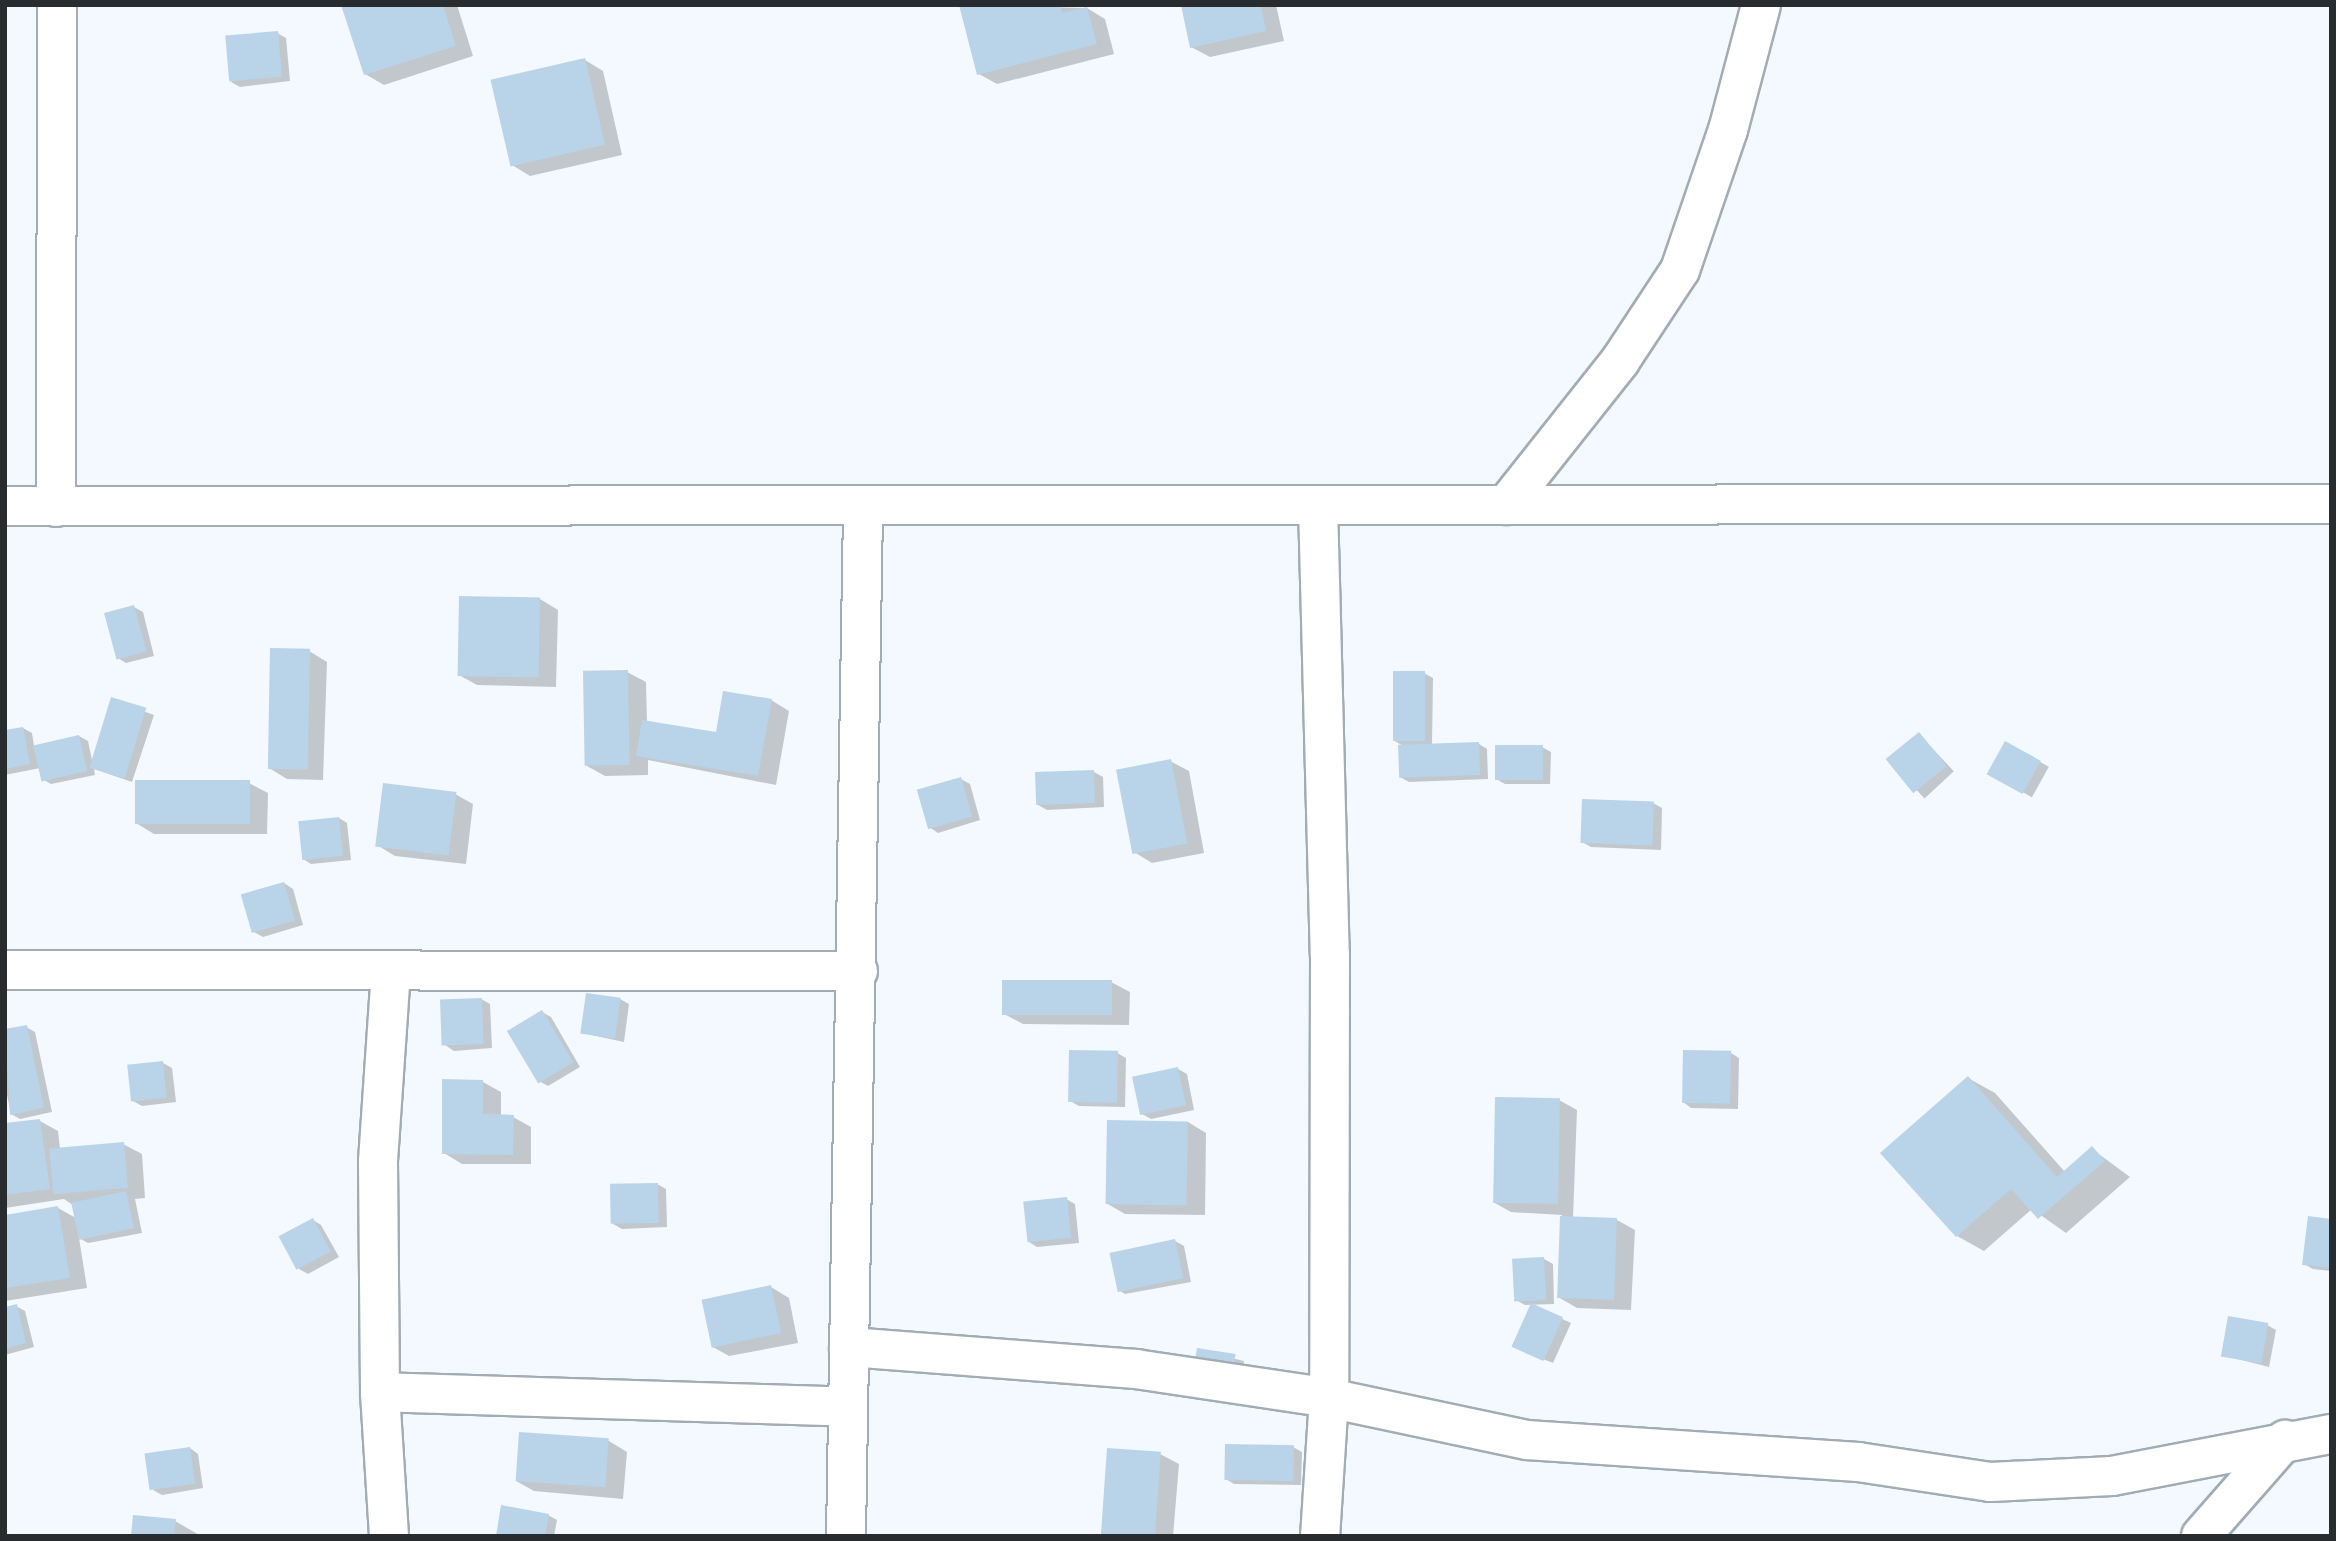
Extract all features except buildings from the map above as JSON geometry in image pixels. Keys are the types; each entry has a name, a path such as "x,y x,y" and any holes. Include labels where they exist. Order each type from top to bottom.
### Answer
{"street":[{"path":"56,507 57,5"},
{"path":"1506,505 1620,361 1680,270 1728,130 1761,5"},
{"path":"5,506 2331,503"},
{"path":"1318,505 1330,955 1329,1398 1320,1536"},
{"path":"846,1536 858,971 863,506"},
{"path":"5,970 858,971"},
{"path":"389,1536 380,1392 377,1161 391,971"},
{"path":"849,1346 1136,1370 1329,1398 1527,1440 1858,1462 1990,1482 2112,1476 2285,1440 2331,1434"},
{"path":"380,1392 847,1407"},
{"path":"2201,1536 2285,1440"}]}
